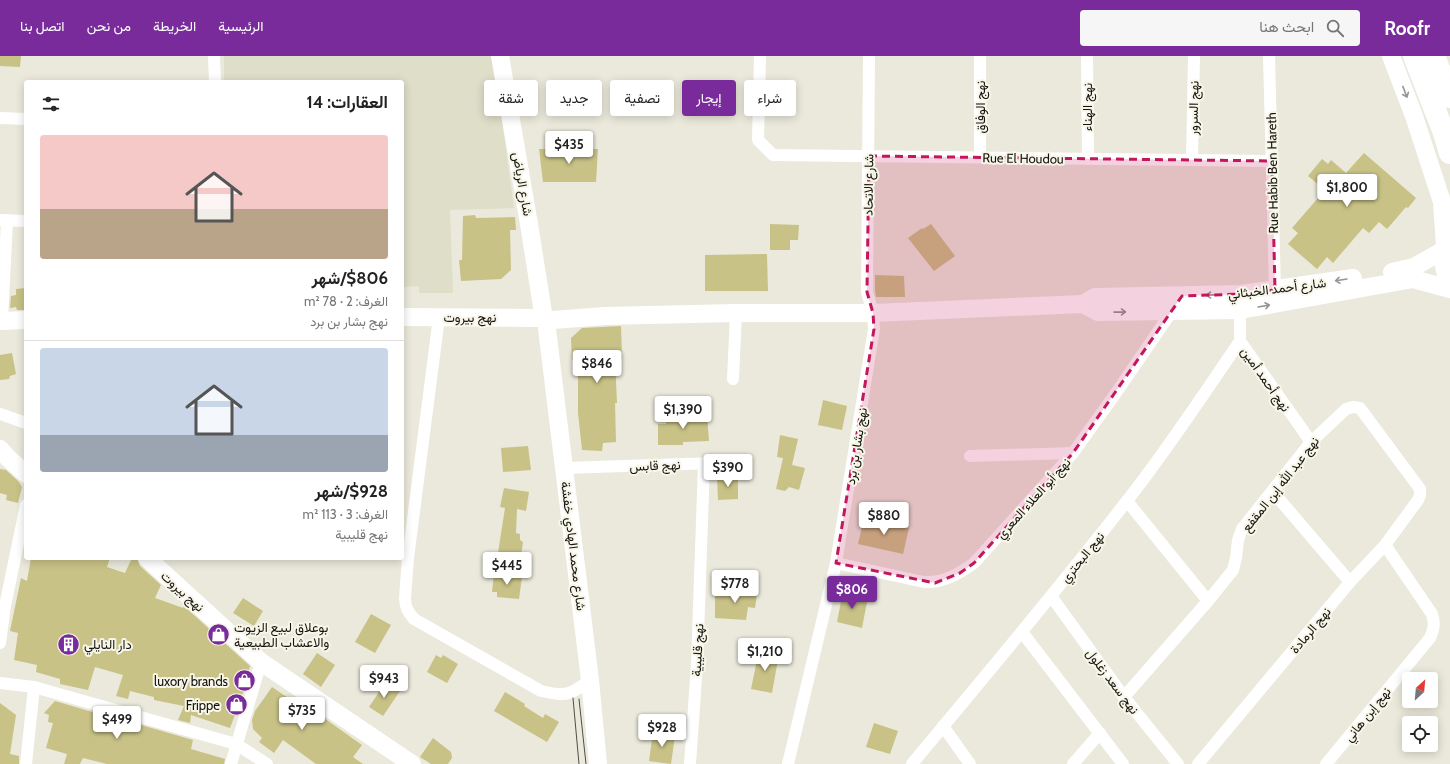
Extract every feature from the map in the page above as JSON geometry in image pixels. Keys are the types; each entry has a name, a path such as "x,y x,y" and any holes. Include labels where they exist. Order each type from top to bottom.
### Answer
{"highway":[{"path":"1414,56 1444,133 1450,153"},
{"path":"1434,56 1450,96"}],"street":[{"path":"214,56 215,80"},
{"name":"شارع الرياض","path":"500,56 530,224 545,320"},
{"name":"Rue El Houdou","path":"760,56 758,140 773,154 1272,161"},
{"name":"شارع الاتحاد","path":"869,56 869,156 866,292 873,313"},
{"name":"نهج الوفاق","path":"980,56 980,157"},
{"name":"نهج الهناء","path":"1087,56 1088,159"},
{"name":"نهج السرور","path":"1192,160 1194,56"},
{"name":"Rue Habib Ben Hareth","path":"1269,56 1275,290"},
{"path":"1391,56 1414,116 1442,202 1447,245 1444,264 1447,279 1450,283"},
{"path":"0,118 24,119"},
{"path":"24,221 4,220 1,321 24,320"},
{"name":"شارع أحمد الخبثاني","path":"1083,304 1095,297 1241,294 1409,269 1447,245"},
{"path":"1083,304 1098,312 1240,310 1413,279 1450,289"},
{"name":"نهج بيروت","path":"404,318 439,317 545,320 605,316 736,313 873,313 1083,304"},
{"name":"نهج أحمد أمين","path":"1240,310 1240,341 1311,442"},
{"name":"نهج أبو العلاء المعري","path":"836,563 935,583 960,573 974,563 1073,452 1118,390 1172,311"},
{"path":"733,379 736,313"},
{"name":"نهج بشار بن برد","path":"788,764 836,563 874,329 873,313"},
{"path":"439,317 405,557 405,605 408,612 414,618 541,691 566,695 590,680"},
{"name":"شارع محمد الهادي خفشة","path":"545,320 590,680 598,764"},
{"name":"نهج البحتري","path":"912,764 1022,632 1127,501 1189,416 1240,341"},
{"name":"نهج عبد الله إبن المقفع","path":"1124,697 1208,601 1233,570 1238,540 1248,520 1311,442 1346,409 1353,406 1360,408 1420,489 1420,494"},
{"path":"0,414 24,422"},
{"path":"970,456 1073,452"},
{"path":"2,456 24,472"},
{"name":"نهج قابس","path":"564,468 746,462"},
{"name":"نهج قليبية","path":"690,764 697,664 704,464"},
{"path":"1272,492 1350,582"},
{"name":"نهج الرمادة","path":"1198,764 1350,582 1385,545 1418,500 1420,494"},
{"path":"1127,501 1208,601"},
{"path":"0,643 5,606 24,514"},
{"name":"نهج إبن هاني","path":"1326,764 1430,638 1435,625 1432,614 1385,545"},
{"name":"نهج بيروت","path":"149,560 261,662 412,764"},
{"name":"نهج سعد زغلول","path":"1051,596 1124,697 1178,764"},
{"path":"1022,632 1122,764"},
{"path":"231,764 261,662"},
{"path":"0,683 34,687 236,744 267,764"},
{"path":"26,764 34,687"},
{"path":"943,726 970,764"},
{"path":"1073,764 1100,733"}],"highlighted area":[{"path":"869,156 1272,161 1275,290 1241,294 1182,296 1073,453 974,563 960,573 935,583 836,563 874,329 873,313 867,292"}],"shaded area":[{"path":"224,56 493,56 496,80 484,80 484,116 501,116 514,208 450,210 453,293 419,293 419,286 404,287 404,80 224,80"}],"building":[{"path":"0,56 21,56 20,67 0,66"},
{"path":"539,149 598,149 596,182 543,182"},
{"path":"1364,153 1416,198 1387,229 1379,222 1369,233 1363,228 1333,263 1327,257 1317,269 1288,244 1298,233 1292,228 1325,190 1308,176 1322,159 1328,164 1331,160 1346,173"},
{"path":"475,215 476,218 515,217 516,230 510,230 511,270 501,279 461,281 459,260 462,260 463,216"},
{"path":"770,224 799,225 798,240 790,240 790,250 770,250"},
{"path":"931,224 955,256 934,271 908,238 922,228 923,229"},
{"path":"767,254 768,291 705,291 705,255"},
{"path":"875,275 904,276 905,297 876,297"},
{"path":"24,288 24,310 17,310 16,307 10,308 11,296 16,295 16,289"},
{"path":"621,326 622,359 615,359 617,403 615,403 616,442 603,443 602,451 582,450 578,413 578,360 572,360 571,338 582,328"},
{"path":"12,353 16,374 10,376 9,379 0,380 0,355"},
{"path":"823,400 847,406 842,430 818,425"},
{"path":"707,415 709,441 683,442 683,445 658,445 658,424 666,424 666,417"},
{"path":"780,435 798,439 792,465 805,468 799,490 789,487 785,491 776,489 783,458 777,457"},
{"path":"528,446 531,470 503,472 501,448"},
{"path":"0,469 6,470 22,487 18,503 6,500 7,495 0,493"},
{"path":"717,477 738,477 738,499 718,500"},
{"path":"504,488 529,492 526,511 517,509 516,533 520,534 520,540 523,542 521,556 498,553 505,508 500,507"},
{"path":"864,518 909,528 903,554 858,544"},
{"path":"31,560 109,560 107,567 125,573 131,560 138,560 140,566 161,585 155,598 183,608 184,606 250,666 242,696 230,728 191,715 190,723 178,720 184,706 154,700 154,697 130,691 128,699 116,696 123,675 95,667 88,690 60,684 60,679 36,672 37,665 14,660 18,633 10,631 21,578 27,581"},
{"path":"494,573 522,577 519,599 497,597 497,592 492,592"},
{"path":"758,588 755,608 748,607 746,620 715,618 715,593 734,594 734,589"},
{"path":"843,591 868,597 862,628 837,622"},
{"path":"243,598 263,611 254,626 233,613"},
{"path":"371,614 391,625 375,653 355,642"},
{"path":"759,650 779,654 772,693 751,689"},
{"path":"317,653 335,665 321,687 303,674"},
{"path":"436,655 441,658 443,655 458,664 447,683 427,672"},
{"path":"385,683 400,691 383,716 369,707"},
{"path":"272,687 297,704 300,701 362,745 353,757 363,764 316,764 283,740 274,753 259,742 262,738 253,729 252,720 255,711"},
{"path":"505,692 525,704 524,706 543,718 545,714 559,722 547,742 494,711"},
{"path":"55,701 193,740 191,749 225,759 224,764 107,764 83,758 80,764 64,764 67,754 46,748 53,723 48,722 49,715 44,713"},
{"path":"0,703 16,715 10,754 19,756 19,764 0,764"},
{"path":"874,723 898,731 890,754 866,747"},
{"path":"653,732 675,736 671,764 649,761"},
{"path":"433,738 451,752 452,758 448,764 431,764 420,757"}],"tram line":[{"path":"573,698 579,764"},
{"path":"579,699 586,764"}],"place":[{"name":"بوعلاق لبيع الزيوت والاعشاب الطبيعية","path":"218,634"},
{"name":"دار النايلي","path":"68,644"},
{"name":"luxory brands","path":"244,681"},
{"name":"Frippe","path":"236,705"}]}
